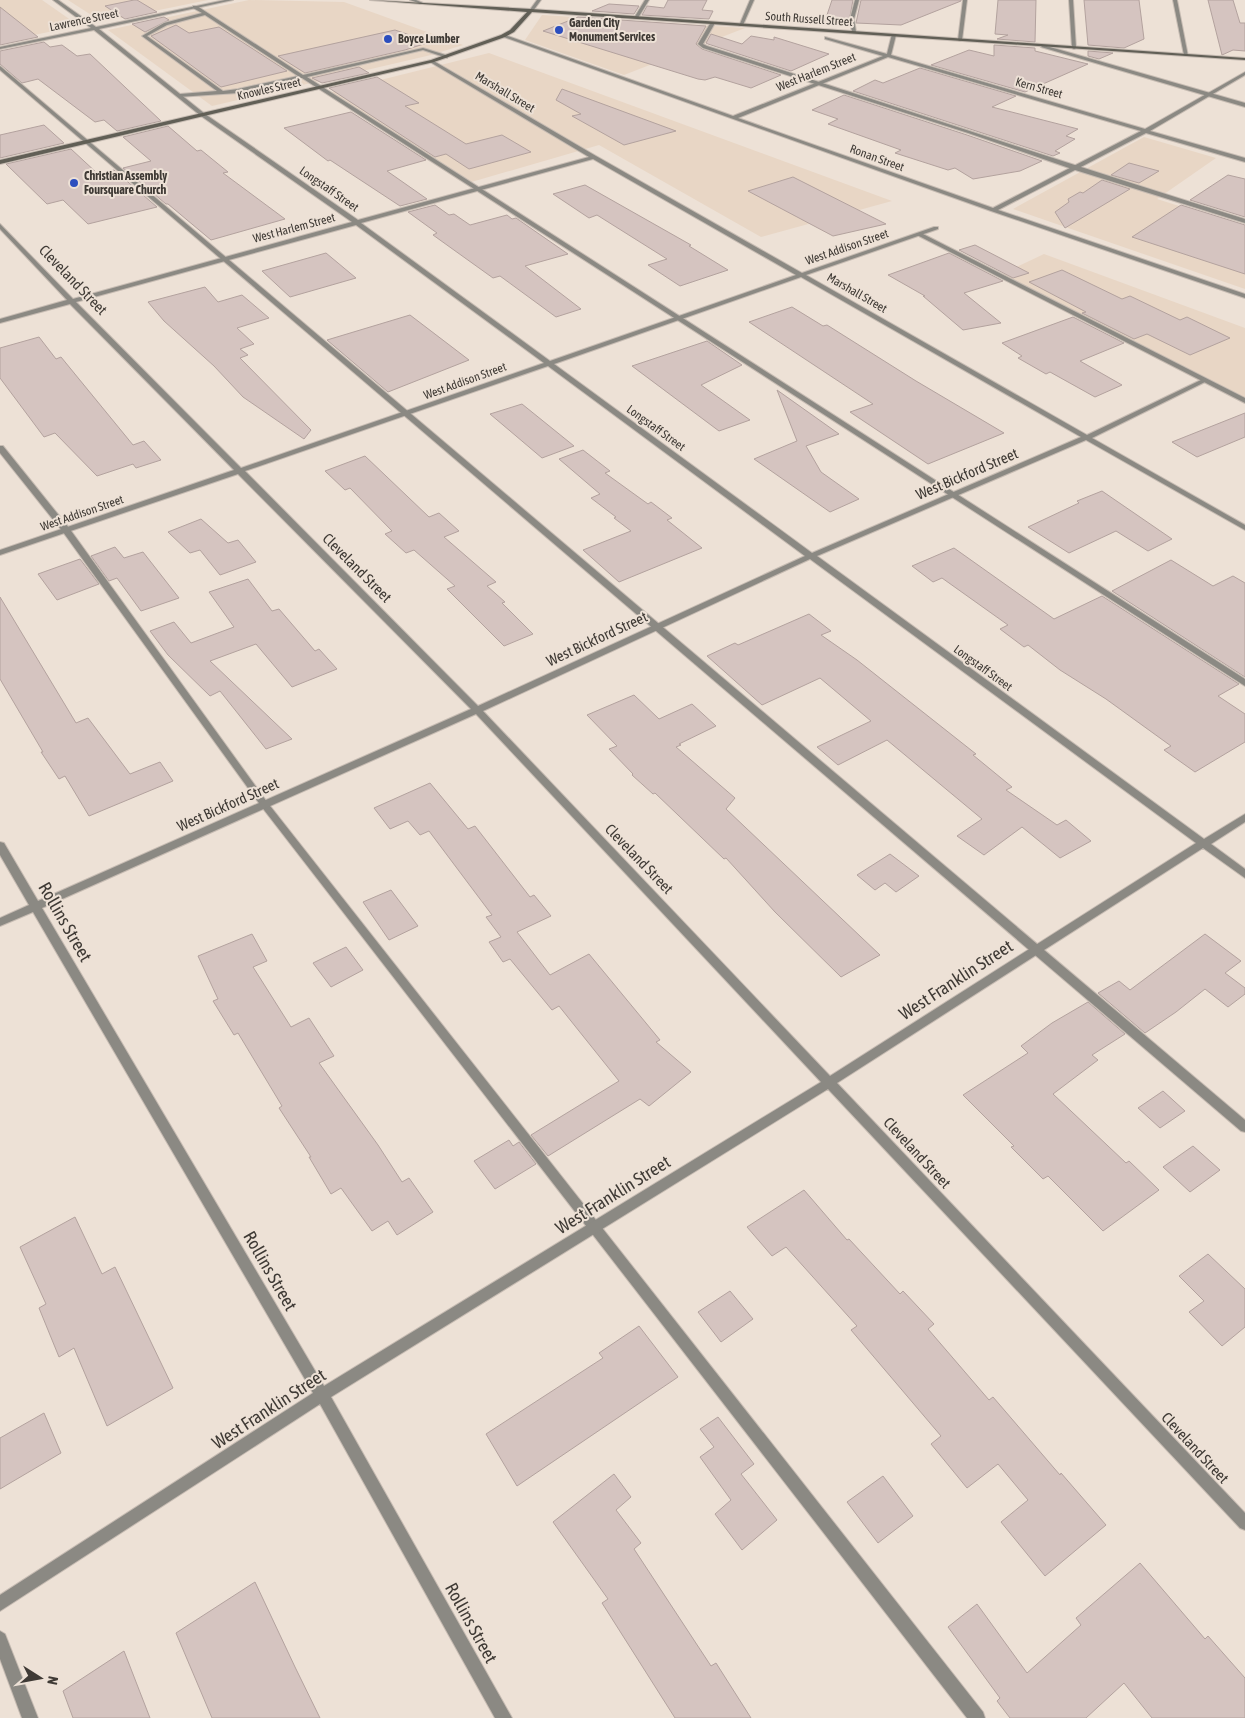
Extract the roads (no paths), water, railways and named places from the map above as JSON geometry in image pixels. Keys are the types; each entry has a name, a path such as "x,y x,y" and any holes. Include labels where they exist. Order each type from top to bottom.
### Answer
{"main road":[{"name":"South Russell Street","path":"372,0 433,2 1245,59"},
{"name":"Knowles Street","path":"0,162 432,61 503,36 512,31 531,10"}],"street":[{"name":"Longstaff Street","path":"55,0 95,28 203,115 356,222 1245,874"},
{"path":"97,0 115,0"},
{"name":"Lawrence Street","path":"0,48 231,0"},
{"path":"412,0 421,3"},
{"path":"531,10 539,0"},
{"path":"636,17 647,0"},
{"path":"741,25 752,0"},
{"path":"854,32 852,19 857,0"},
{"path":"960,40 965,0"},
{"path":"1070,0 1074,48"},
{"path":"1175,0 1186,55"},
{"path":"195,7 1245,683"},
{"path":"205,14 175,20 158,26 144,36 222,92"},
{"path":"713,23 700,44 705,47 820,83 1074,168 1245,221"},
{"path":"889,55 894,35"},
{"name":"Ronan Street","path":"503,36 993,210 1245,296"},
{"name":"Kern Street","path":"827,38 1245,160"},
{"path":"1043,46 1245,105"},
{"path":"180,96 238,91 423,49 447,56"},
{"name":"West Harlem Street","path":"733,118 889,55"},
{"name":"Marshall Street","path":"432,61 594,157 1245,528"},
{"path":"0,67 1245,1127"},
{"path":"993,210 1147,130 1245,73"},
{"name":"West Harlem Street","path":"0,320 594,157"},
{"name":"Cleveland Street","path":"0,226 476,710 830,1082 1245,1523"},
{"name":"West Addison Street","path":"0,553 407,414 936,228"},
{"path":"919,234 1245,401"},
{"name":"West Bickford Street","path":"0,922 476,710 810,556 1088,437 1205,380"},
{"path":"0,448 66,530 264,804 976,1718"},
{"name":"West Franklin Street","path":"0,1604 322,1396 830,1082 1245,817"},
{"name":"Rollins Street","path":"0,846 322,1396 504,1718"},
{"path":"0,1639 30,1718"}],"place":[{"name":"Garden City Monument Services","path":"559,30"},
{"name":"Boyce Lumber","path":"388,39"},
{"name":"Christian Assembly Foursquare Church","path":"74,183"}]}
